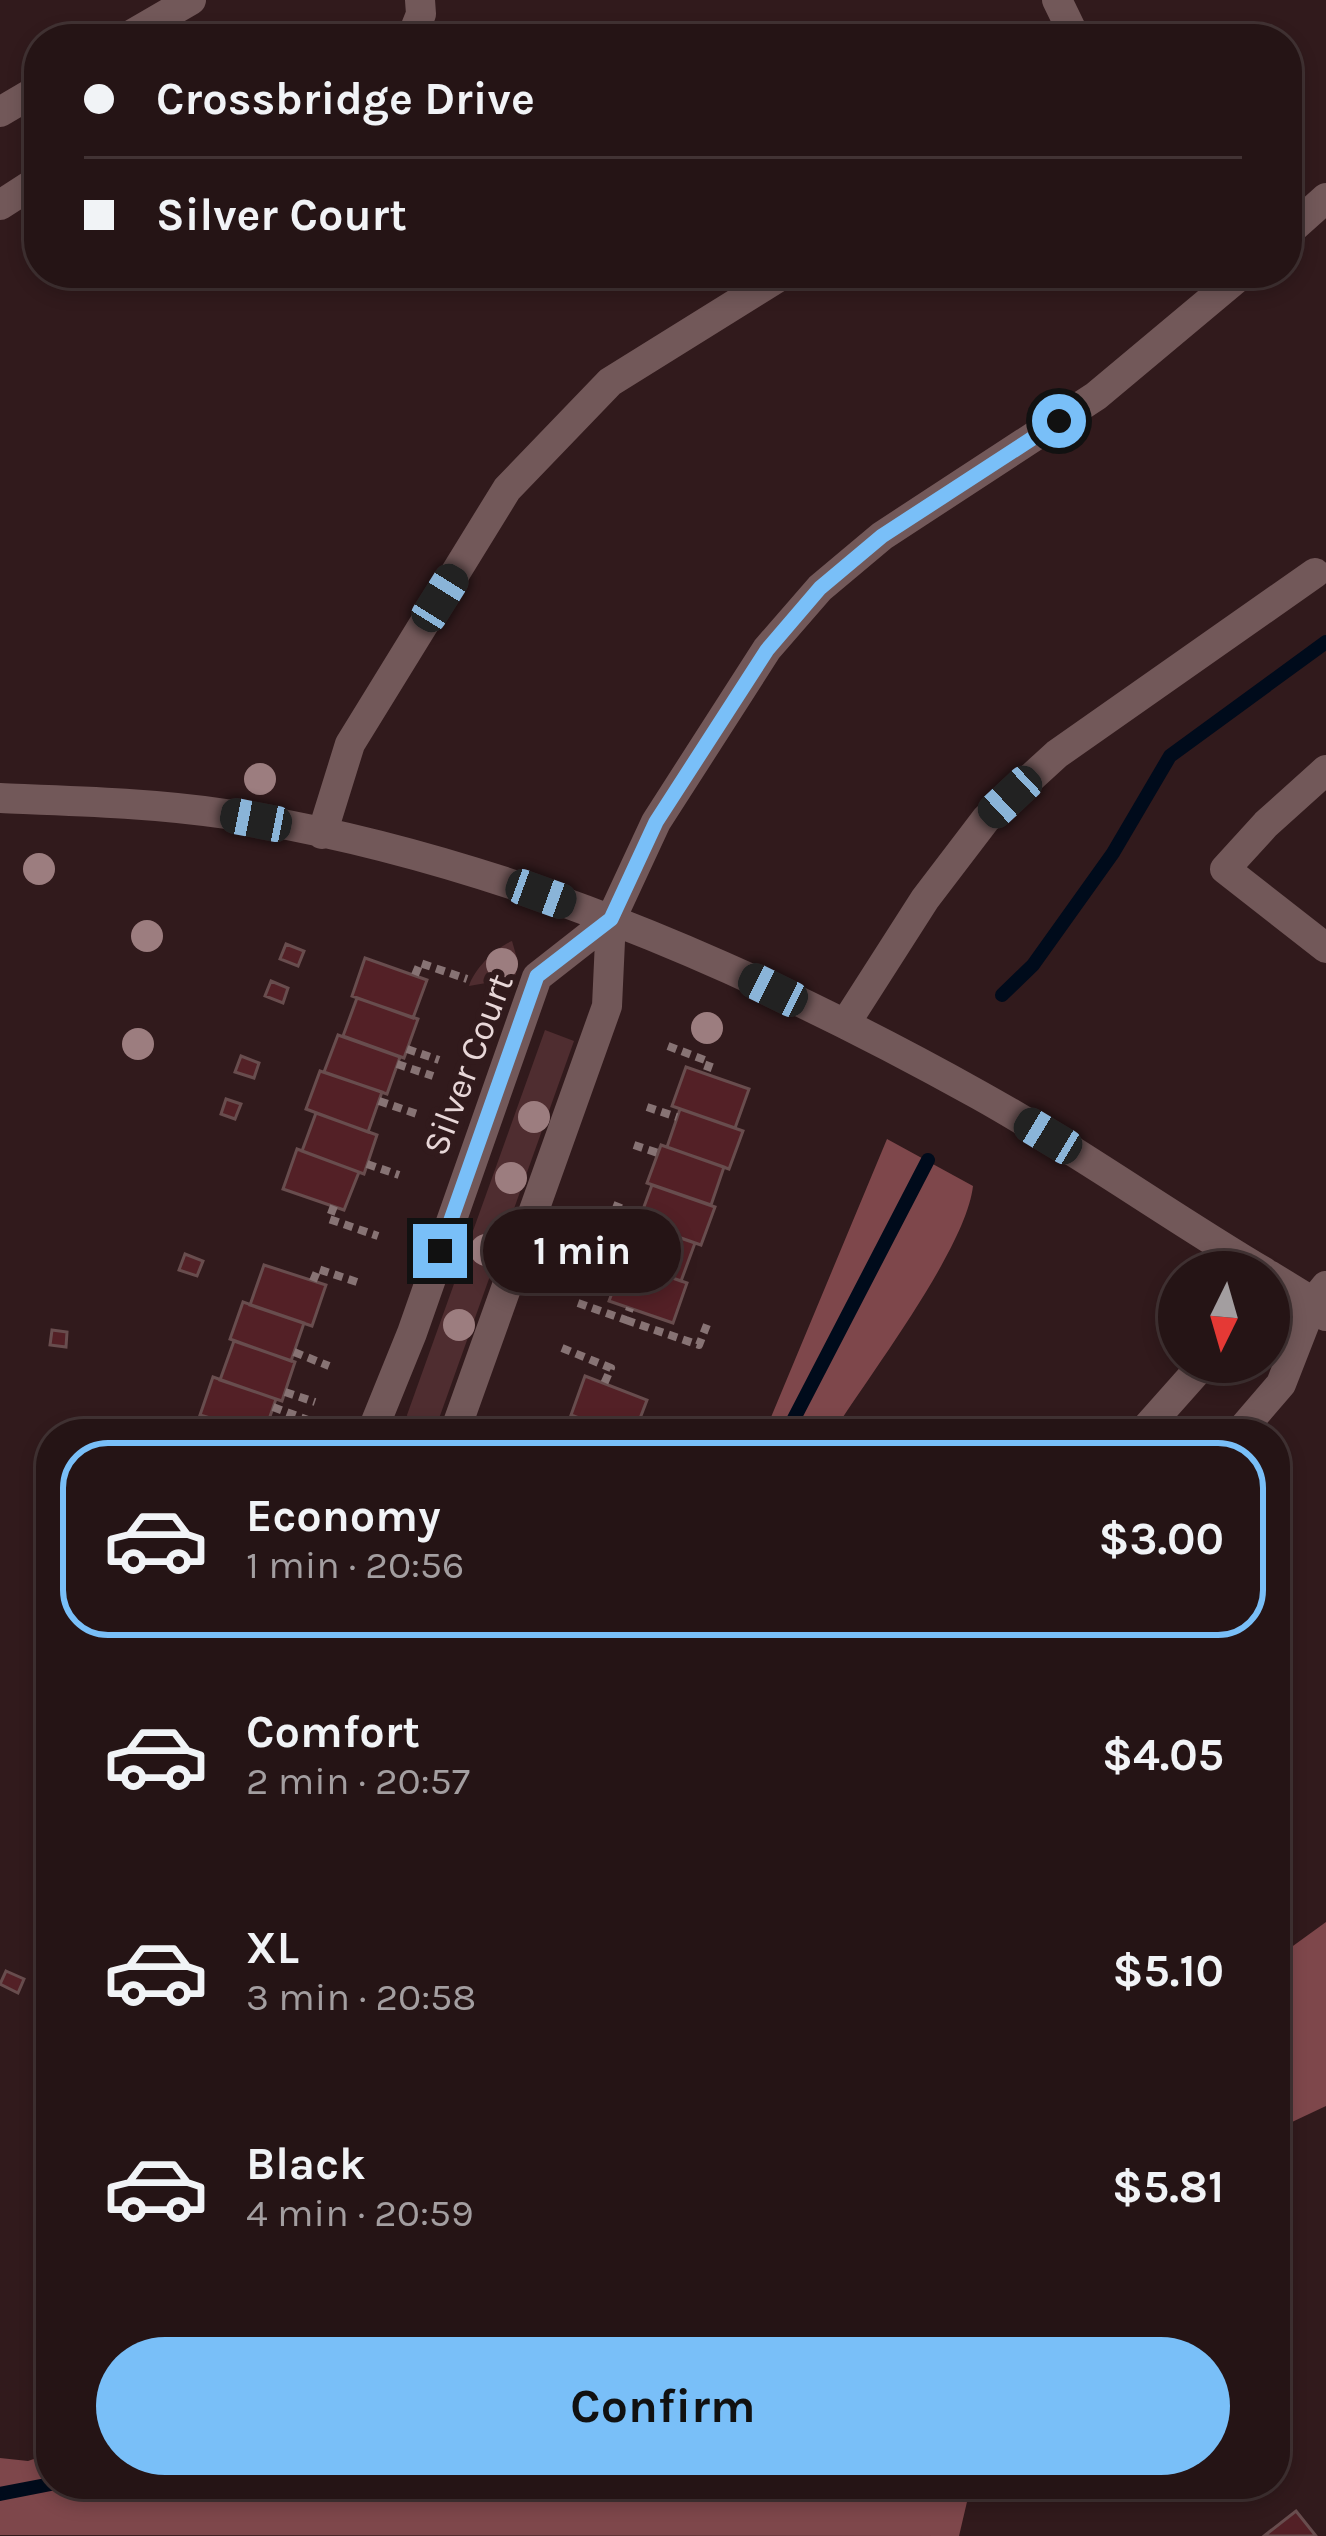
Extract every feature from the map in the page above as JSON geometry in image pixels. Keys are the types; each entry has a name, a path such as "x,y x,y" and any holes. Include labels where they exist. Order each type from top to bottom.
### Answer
{"street":[{"path":"149,24 190,0"},
{"path":"1302,220 1326,198"},
{"path":"322,834 350,745 507,488 610,382 760,288"},
{"path":"459,1419 607,1006 611,919 656,822 767,650 820,588 882,536 1096,396 1216,288"},
{"path":"845,1024 925,899 986,819 1057,754 1315,572"},
{"path":"1326,770 1225,869 1326,948"},
{"path":"0,798 224,814 470,869 611,919 845,1024 981,1096 1229,1251"},
{"name":"Silver Court","path":"377,1419 412,1333 537,976 611,919"},
{"path":"1290,1286 1322,1301"},
{"path":"1290,1312 1322,1301"},
{"path":"1251,1419 1281,1384 1322,1301"},
{"path":"1154,1419 1186,1383"}],"path":[{"path":"416,975 420,963 466,979"},
{"path":"668,1046 710,1062 706,1073"},
{"path":"407,1049 439,1060"},
{"path":"397,1064 434,1076"},
{"path":"379,1101 420,1115"},
{"path":"647,1107 677,1118"},
{"path":"634,1145 658,1154"},
{"path":"367,1164 399,1175"},
{"path":"613,1205 641,1216"},
{"path":"334,1206 329,1219 378,1236"},
{"path":"600,1243 621,1250"},
{"path":"313,1281 318,1269 360,1283"},
{"path":"578,1303 699,1346 707,1322"},
{"path":"626,1320 630,1308"},
{"path":"562,1348 611,1368 604,1384"},
{"path":"294,1352 328,1366"},
{"path":"285,1392 314,1402"},
{"path":"273,1407 305,1419"}],"shaded area":[{"path":"512,941 518,962 515,978 469,986 486,960"},
{"path":"545,1030 574,1041 439,1419 408,1419"},
{"path":"887,1139 973,1186 935,1277 842,1419 770,1419"},
{"path":"1326,1922 1326,2106 1290,2123 1290,1948"},
{"path":"0,2458 36,2458 36,2499 968,2499 959,2536 0,2535"}],"building":[{"path":"286,944 304,951 298,966 280,959"},
{"path":"365,958 427,980 413,1018 352,996"},
{"path":"271,981 288,988 283,1003 265,996"},
{"path":"357,998 418,1019 404,1058 343,1036"},
{"path":"338,1035 400,1057 387,1094 324,1072"},
{"path":"241,1056 259,1063 254,1078 235,1072"},
{"path":"686,1067 749,1089 735,1128 672,1106"},
{"path":"320,1071 382,1092 368,1132 306,1109"},
{"path":"226,1099 241,1104 235,1119 221,1114"},
{"path":"680,1109 743,1131 729,1169 667,1147"},
{"path":"316,1113 377,1135 364,1174 302,1151"},
{"path":"661,1145 724,1167 711,1205 647,1183"},
{"path":"297,1149 359,1172 344,1210 283,1189"},
{"path":"652,1185 715,1207 701,1245 638,1223"},
{"path":"631,1221 695,1243 681,1281 618,1259"},
{"path":"185,1254 203,1261 197,1276 179,1270"},
{"path":"624,1261 687,1283 673,1323 609,1301"},
{"path":"264,1265 326,1285 312,1326 250,1305"},
{"path":"243,1302 304,1323 291,1361 230,1339"},
{"path":"52,1330 67,1332 66,1347 50,1345"},
{"path":"234,1341 295,1362 282,1401 220,1380"},
{"path":"585,1376 647,1400 640,1419 571,1415"},
{"path":"213,1377 276,1399 269,1419 200,1415"},
{"path":"6,1971 24,1979 18,1993 0,1984"},
{"path":"1296,2511 1316,2536 1264,2536"}],"waterway":[{"path":"1002,995 1033,965 1113,853 1170,756 1326,642"},
{"path":"794,1419 928,1160"},
{"path":"0,2494 36,2487"}],"route":[{"path":"440,1251 537,976 611,919 656,822 767,650 820,588 882,536 1059,421"}]}
